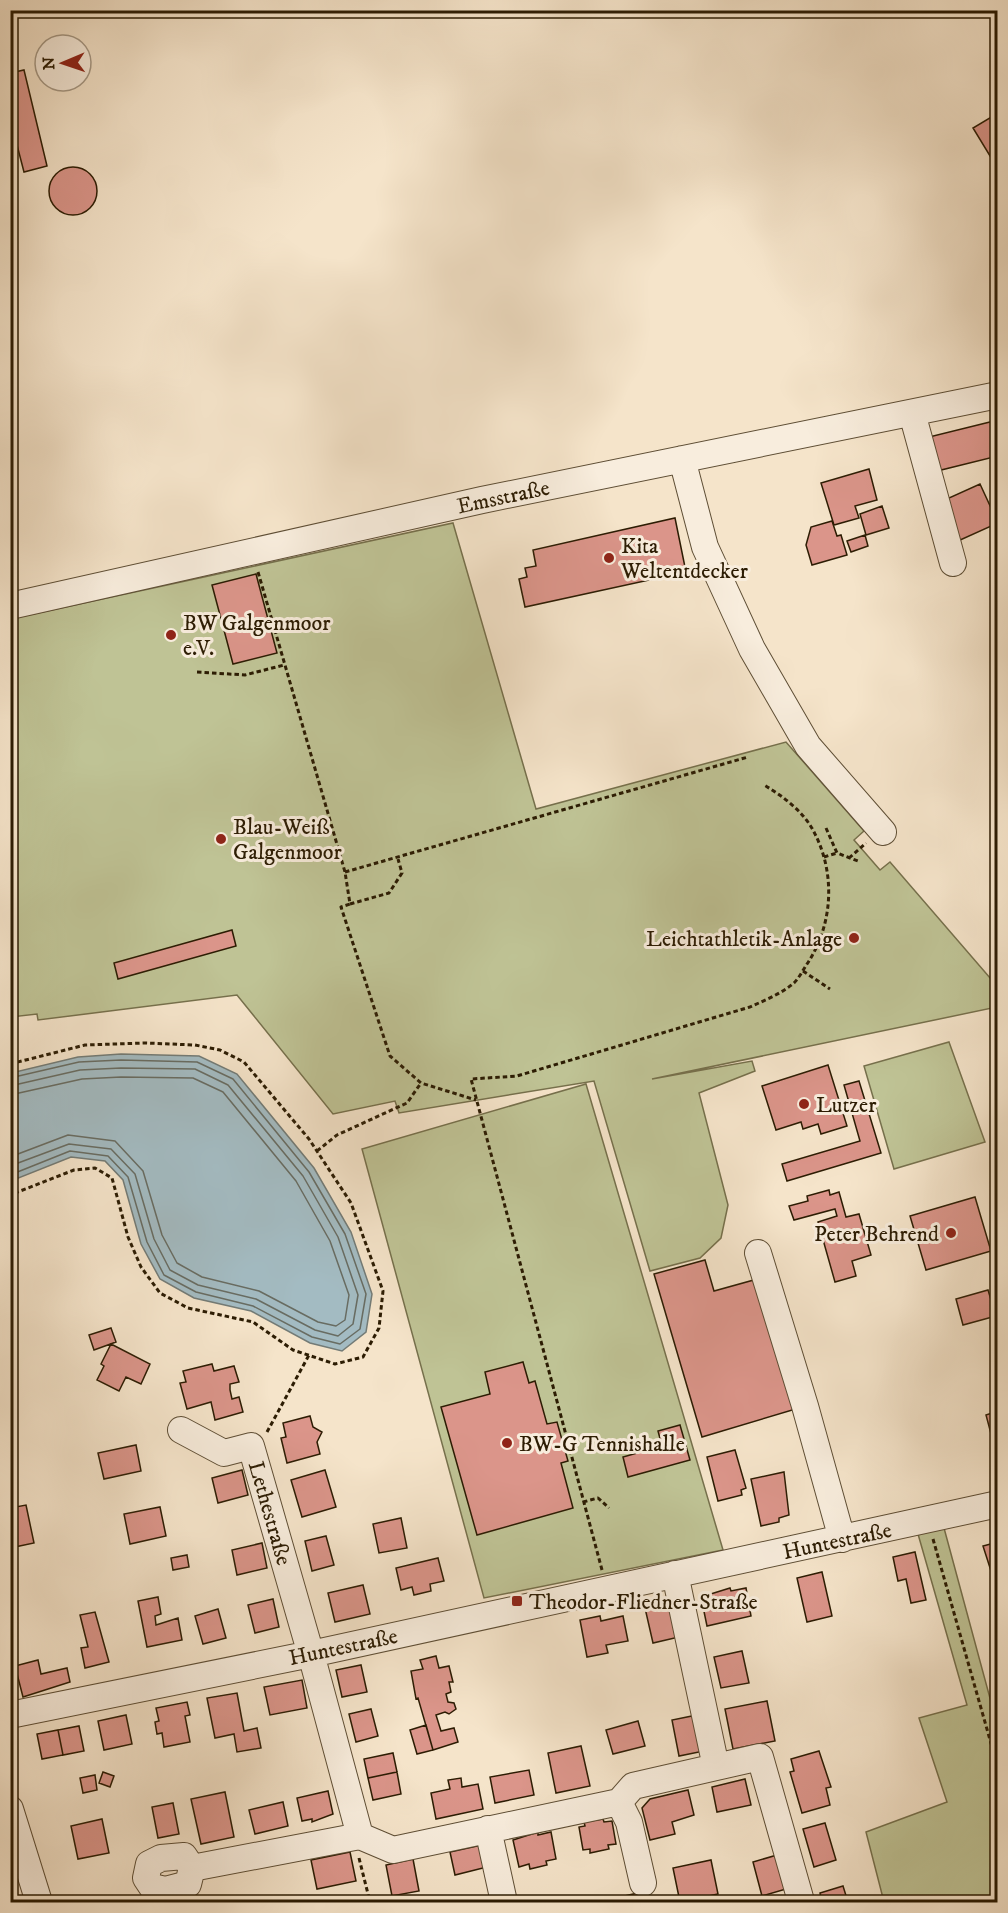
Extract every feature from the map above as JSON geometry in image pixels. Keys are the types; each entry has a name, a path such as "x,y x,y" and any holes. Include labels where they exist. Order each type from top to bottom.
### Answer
{"street":[{"name":"Emsstraße","path":"10,606 482,500 998,395"},
{"path":"912,413 953,563"},
{"path":"682,459 705,547 752,649 808,746 883,832"},
{"path":"758,1253 805,1406 842,1539"},
{"name":"Lethestraße","path":"181,1430 224,1453 251,1446 311,1654"},
{"name":"Huntestraße","path":"10,1715 311,1654 998,1504"},
{"path":"675,1574 716,1767"},
{"path":"311,1654 360,1836"},
{"path":"192,1868 360,1836 393,1850 620,1802 633,1786 759,1757 801,1901"},
{"path":"620,1802 629,1822 643,1883"},
{"path":"10,1809 39,1902"},
{"path":"488,1829 504,1902"}],"path":[{"path":"253,553 345,872 350,904"},
{"path":"197,672 245,675 284,665"},
{"path":"345,872 748,757"},
{"path":"607,1589 471,1079 517,1076 750,1007 776,996 796,981 821,939 826,920 828,873 814,831 781,795 764,785"},
{"path":"826,828 837,853"},
{"path":"824,857 837,853 858,861"},
{"path":"398,858 402,873 389,893 341,907 380,1033 390,1056 422,1083 476,1100"},
{"path":"803,971 830,989"},
{"path":"10,1064 85,1045 146,1043 195,1045 220,1050 244,1062 317,1152 351,1203 383,1291 379,1328 363,1357 335,1364 293,1350 253,1322 188,1308 160,1293 141,1267 128,1237 112,1178 95,1168 74,1170 10,1196"},
{"path":"317,1152 337,1135 407,1103 422,1083"},
{"path":"251,1446 267,1433 309,1355"},
{"path":"583,1502 598,1498 609,1508"},
{"path":"927,1520 998,1768"},
{"path":"364,1879 370,1902"}],"green space":[{"path":"453,523 536,809 786,742 864,831 854,840 880,870 890,862 997,986 997,1007 652,1079 752,1061 755,1071 699,1093 728,1205 721,1238 700,1258 650,1271 594,1081 399,1113 395,1101 333,1114 237,995 38,1020 37,1014 11,1017 10,619"},
{"path":"949,1042 985,1142 894,1169 864,1066"},
{"path":"586,1084 723,1550 484,1598 362,1149"},
{"path":"944,1528 997,1724 997,1902 884,1902 866,1832 947,1802 919,1718 967,1705 918,1534"}],"water":[{"path":"121,1054 199,1056 237,1074 314,1168 351,1232 372,1294 366,1332 342,1351 310,1343 251,1311 194,1298 160,1279 141,1244 123,1180 105,1161 71,1157 11,1181 11,1073 78,1057"}],"building":[{"path":"24,70 47,166 24,172 10,118 10,73"},
{"path":"998,113 998,169 973,128"},
{"path":"73,167 90,174 97,191 90,208 73,215 56,208 49,191 56,174"},
{"path":"998,420 998,456 933,472 925,438"},
{"path":"869,469 877,500 855,506 859,518 834,525 821,483"},
{"path":"980,484 998,523 958,541 940,502"},
{"path":"882,506 889,528 866,535 860,514"},
{"name":"Kita Weltentdecker","path":"675,518 686,572 525,607 519,579 527,577 525,568 536,566 533,550"},
{"path":"832,521 837,536 841,535 847,555 812,565 806,545 811,527"},
{"path":"865,535 868,546 851,552 847,541"},
{"path":"256,574 277,653 233,664 212,585"},
{"path":"232,930 236,946 118,979 114,963"},
{"name":"Lutzer","path":"828,1065 847,1126 821,1134 818,1124 803,1129 801,1122 776,1130 762,1086"},
{"path":"859,1081 881,1153 787,1181 782,1164 860,1141 844,1085"},
{"path":"829,1190 830,1195 839,1192 846,1217 859,1214 871,1255 852,1261 856,1276 835,1282 818,1222 837,1216 835,1209 794,1220 789,1206 808,1201 807,1196"},
{"name":"Peter Behrend","path":"975,1197 991,1251 926,1270 910,1216"},
{"path":"705,1260 714,1291 761,1278 799,1408 702,1437 654,1274"},
{"path":"988,1290 996,1316 963,1325 956,1299"},
{"path":"111,1328 116,1342 94,1350 89,1335"},
{"path":"111,1344 150,1364 141,1384 126,1377 119,1391 97,1380 104,1366 101,1364"},
{"name":"BW-G Tennishalle","path":"523,1362 529,1383 535,1381 547,1424 557,1422 568,1461 561,1463 573,1508 477,1535 441,1407 490,1394 485,1372"},
{"path":"212,1364 214,1371 234,1366 239,1382 230,1384 230,1390 232,1399 239,1397 243,1412 215,1420 211,1402 187,1409 180,1383 186,1382 183,1371"},
{"path":"998,1411 998,1460 986,1415"},
{"path":"310,1416 313,1427 322,1432 317,1442 320,1454 287,1463 281,1438 286,1437 283,1423"},
{"path":"680,1425 690,1460 628,1477 623,1457 662,1446 658,1431"},
{"path":"136,1445 141,1471 104,1479 98,1453"},
{"path":"735,1450 746,1488 741,1490 742,1495 718,1501 707,1457"},
{"path":"242,1470 248,1495 218,1503 212,1478"},
{"path":"325,1470 336,1507 302,1517 291,1480"},
{"path":"784,1472 789,1515 779,1518 779,1522 761,1526 751,1479"},
{"path":"26,1505 34,1543 10,1548 10,1508"},
{"path":"160,1507 166,1536 130,1544 124,1514"},
{"path":"401,1518 407,1548 379,1553 373,1524"},
{"path":"326,1536 334,1565 312,1571 305,1541"},
{"path":"998,1542 998,1572 992,1574 983,1546"},
{"path":"262,1543 267,1568 237,1575 232,1550"},
{"path":"915,1552 926,1600 911,1603 906,1579 898,1581 893,1557"},
{"path":"187,1555 189,1567 173,1570 171,1558"},
{"path":"438,1558 444,1581 430,1584 431,1591 414,1595 412,1587 401,1590 396,1568"},
{"path":"822,1572 832,1616 807,1622 797,1578"},
{"path":"363,1585 370,1614 335,1622 328,1593"},
{"path":"730,1588 731,1591 746,1588 751,1616 707,1626 701,1597"},
{"path":"158,1597 161,1614 155,1616 156,1625 178,1618 182,1640 147,1647 138,1601"},
{"path":"273,1599 279,1627 255,1633 248,1605"},
{"path":"671,1602 679,1637 653,1643 645,1608"},
{"path":"218,1609 226,1638 203,1644 195,1616"},
{"path":"95,1612 109,1662 85,1668 81,1648 88,1647 80,1615"},
{"path":"600,1616 601,1621 623,1616 628,1641 606,1645 608,1653 587,1657 580,1620"},
{"path":"742,1651 749,1683 721,1688 714,1657"},
{"path":"436,1656 439,1668 449,1666 453,1682 449,1682 451,1692 446,1694 448,1702 454,1703 456,1709 449,1714 445,1712 436,1715 441,1731 454,1728 458,1742 433,1750 418,1698 416,1699 411,1671 423,1669 420,1660"},
{"path":"38,1660 41,1674 67,1668 70,1682 23,1697 15,1666"},
{"path":"361,1665 367,1692 342,1697 336,1670"},
{"path":"302,1680 307,1708 270,1715 264,1687"},
{"path":"237,1693 244,1731 257,1728 261,1748 237,1752 234,1734 215,1738 207,1698"},
{"path":"767,1701 775,1741 733,1749 725,1709"},
{"path":"187,1702 190,1715 185,1716 190,1742 164,1747 162,1733 157,1734 155,1722 159,1721 156,1708"},
{"path":"371,1709 378,1736 356,1742 349,1714"},
{"path":"126,1715 132,1744 104,1750 98,1721"},
{"path":"697,1715 704,1751 679,1756 672,1720"},
{"path":"638,1721 645,1746 613,1754 606,1730"},
{"path":"426,1725 433,1750 417,1754 410,1730"},
{"path":"79,1726 84,1751 63,1755 58,1730"},
{"path":"58,1730 63,1755 42,1759 37,1734"},
{"path":"581,1746 590,1786 556,1793 548,1753"},
{"path":"819,1751 831,1787 826,1788 830,1805 802,1813 790,1772 794,1771 791,1759"},
{"path":"393,1753 397,1772 368,1778 364,1759"},
{"path":"529,1770 534,1795 495,1803 490,1777"},
{"path":"103,1772 114,1776 110,1787 99,1783"},
{"path":"397,1772 401,1794 373,1800 368,1778"},
{"path":"95,1775 97,1790 83,1793 80,1778"},
{"path":"461,1778 462,1787 478,1784 483,1809 436,1819 431,1793 450,1789 448,1780"},
{"path":"745,1779 751,1805 717,1812 712,1787"},
{"path":"688,1790 694,1815 672,1822 675,1834 650,1840 642,1808 650,1799"},
{"path":"328,1791 333,1814 312,1822 312,1819 302,1821 297,1798"},
{"path":"225,1792 234,1837 201,1844 191,1799"},
{"path":"283,1802 288,1826 255,1834 249,1810"},
{"path":"173,1803 179,1834 158,1838 152,1807"},
{"path":"102,1819 109,1853 78,1859 71,1826"},
{"path":"603,1819 604,1822 612,1821 616,1844 608,1845 609,1849 590,1853 590,1849 583,1850 579,1827 585,1826 584,1822"},
{"path":"825,1823 836,1860 814,1867 803,1829"},
{"path":"538,1832 538,1835 551,1832 556,1859 546,1861 547,1865 530,1869 529,1864 519,1867 513,1840"},
{"path":"486,1844 491,1866 455,1875 450,1852"},
{"path":"350,1852 356,1881 317,1889 311,1860"},
{"path":"777,1855 786,1889 762,1896 753,1862"},
{"path":"413,1859 419,1891 392,1896 386,1865"},
{"path":"711,1860 718,1894 680,1902 673,1868"},
{"path":"843,1886 848,1902 822,1902 820,1893"},
{"path":"638,1893 640,1902 603,1901"},
{"path":"114,1896 115,1902 92,1902 91,1900"}],"place":[{"name":"Kita Weltentdecker","path":"609,558"},
{"name":"BW Galgenmoor e.V.","path":"171,635"},
{"name":"Blau-Weiß Galgenmoor","path":"221,839"},
{"name":"Leichtathletik-Anlage","path":"854,938"},
{"name":"Lutzer","path":"804,1104"},
{"name":"Peter Behrend","path":"951,1233"},
{"name":"BW-G Tennishalle","path":"507,1443"},
{"name":"Theodor-Fliedner-Straße","path":"517,1601"}]}
